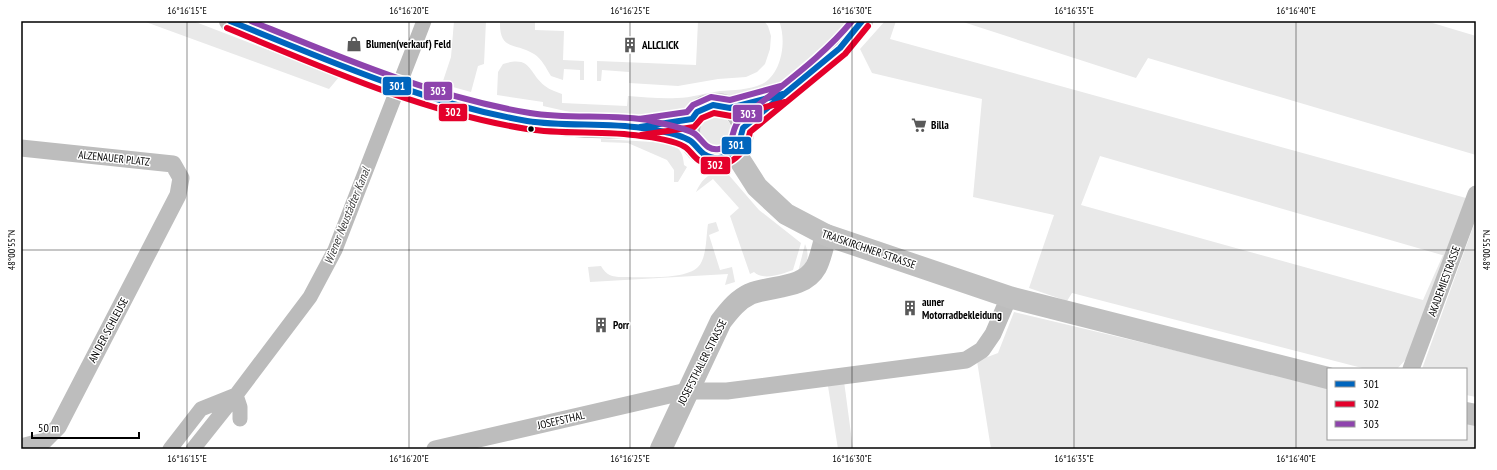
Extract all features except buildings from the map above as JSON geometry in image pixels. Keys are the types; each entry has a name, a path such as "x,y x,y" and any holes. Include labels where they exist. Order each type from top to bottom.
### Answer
{"main road":[{"path":"230,21 382,81 479,111 529,121 585,126 691,129"},
{"path":"743,128 840,48 862,21"},
{"path":"730,108 738,117 743,128 741,140 734,151 725,157 714,158 703,155 695,148 691,129 697,112 713,105 730,108 780,96"},
{"name":"TRAISKIRCHNER STRASSE","path":"734,151 757,186 786,214 826,235 1009,296 1327,378"},
{"name":"JOSEFSTHALER STRASSE","path":"661,449 721,321 735,304 749,294 767,288 792,284 806,279 816,267 826,235"}],"street":[{"name":"ALZENAUER PLATZ","path":"21,148 173,164 181,178 178,195"},
{"name":"AKADEMIESTRASSE","path":"1411,368 1476,194"},
{"name":"AN DER SCHLEUSE","path":"21,447 44,441 58,427 178,195"},
{"name":"JOSEFSTHAL","path":"435,449 687,391 727,391 966,360 982,350 993,334 1009,296"}],"shaded area":[{"path":"143,21 193,21 339,77 329,89"},
{"path":"454,21 486,21 484,64 478,66 471,92 442,84 451,57"},
{"path":"500,21 535,21 535,30 564,31 563,60 584,61 584,80 580,80 580,70 564,69 563,80 551,76 537,56 527,50 510,45 502,38"},
{"path":"698,21 764,21 768,26 771,36 770,49 765,64 757,72 746,77 718,79 678,86 629,83 629,72 602,70 601,81 597,81 597,61 696,65"},
{"path":"779,21 851,21 845,29 792,76 767,91 735,99 706,100 680,113 661,117 592,117 543,106 543,102 497,95 498,72 503,64 512,62 525,64 545,86 562,94 562,103 627,106 628,96 682,98 752,87 762,84 769,79 778,65 781,56 783,37"},
{"path":"885,21 896,21 890,39 1466,198 1409,356 1398,368 1362,368 1072,293 1067,301 1029,288 1054,215 973,197 982,99 872,73 860,49","holes":["1100,156 1443,255 1423,300 1081,205"]},
{"path":"960,21 1426,21 1476,36 1476,155 1148,58 1136,78"},
{"path":"712,115 718,115 722,116 729,122 732,132 731,139 725,146 718,149 712,149 708,148 701,142 698,135 698,129 699,125 705,118"},
{"path":"601,139 671,143 681,152 684,165 687,167 678,182 674,182 674,170 667,160 628,143 601,142"},
{"path":"719,171 727,173 759,210 801,243 793,270 778,275 762,276 754,272 750,274 730,216 739,208 713,179 696,192 704,179"},
{"path":"1476,219 1476,397 1467,395 1467,368 1422,368"},
{"path":"716,222 719,231 709,235 720,270 732,267 735,282 725,285 728,274 590,282 588,267 601,266 607,273 618,277 662,277 684,274 692,271 698,267 703,258 706,247 708,224"},
{"path":"805,244 808,256 807,260 798,272"},
{"path":"1014,312 1327,387 1327,440 1467,440 1467,421 1476,423 1476,449 991,449 977,361 998,353"},
{"path":"827,380 844,381 853,449 838,449"}],"waterway":[{"name":"Wiener Neustädter Kanal","path":"193,449 310,297 335,250 424,21"},
{"path":"170,449 201,409 236,395 240,407 240,419"}],"transit line":[{"name":"301","path":"230,21 376,79 451,103 489,113 541,123 628,126 660,131 691,141 704,154 719,158 730,153 735,148 743,128 840,48 862,21"},
{"name":"303","path":"251,21 388,75 458,97 494,106 545,115 622,117 652,121 691,132 698,136 708,147 715,149 724,148 728,145 736,124 812,61 840,35 852,21"},
{"name":"302","path":"227,28 337,73 449,112 541,131 627,134 657,138 681,145 687,148 700,161 709,165 717,166 725,164 739,155 748,140 750,132 845,54 868,26"},
{"name":"303","path":"639,119 687,112 693,105 711,97 730,100 781,86"},
{"name":"301","path":"640,127 692,119 697,112 713,105 730,108 783,94"},
{"name":"302","path":"641,135 694,127 702,118 714,113 731,116 785,102"}],"place":[{"name":"Blumen(verkauf) Feld","path":"354,44"},
{"name":"ALLCLICK","path":"630,45"},
{"name":"Billa","path":"919,125"},
{"name":"auner Motorradbekleidung","path":"910,308"},
{"name":"Porr","path":"601,325"}]}
